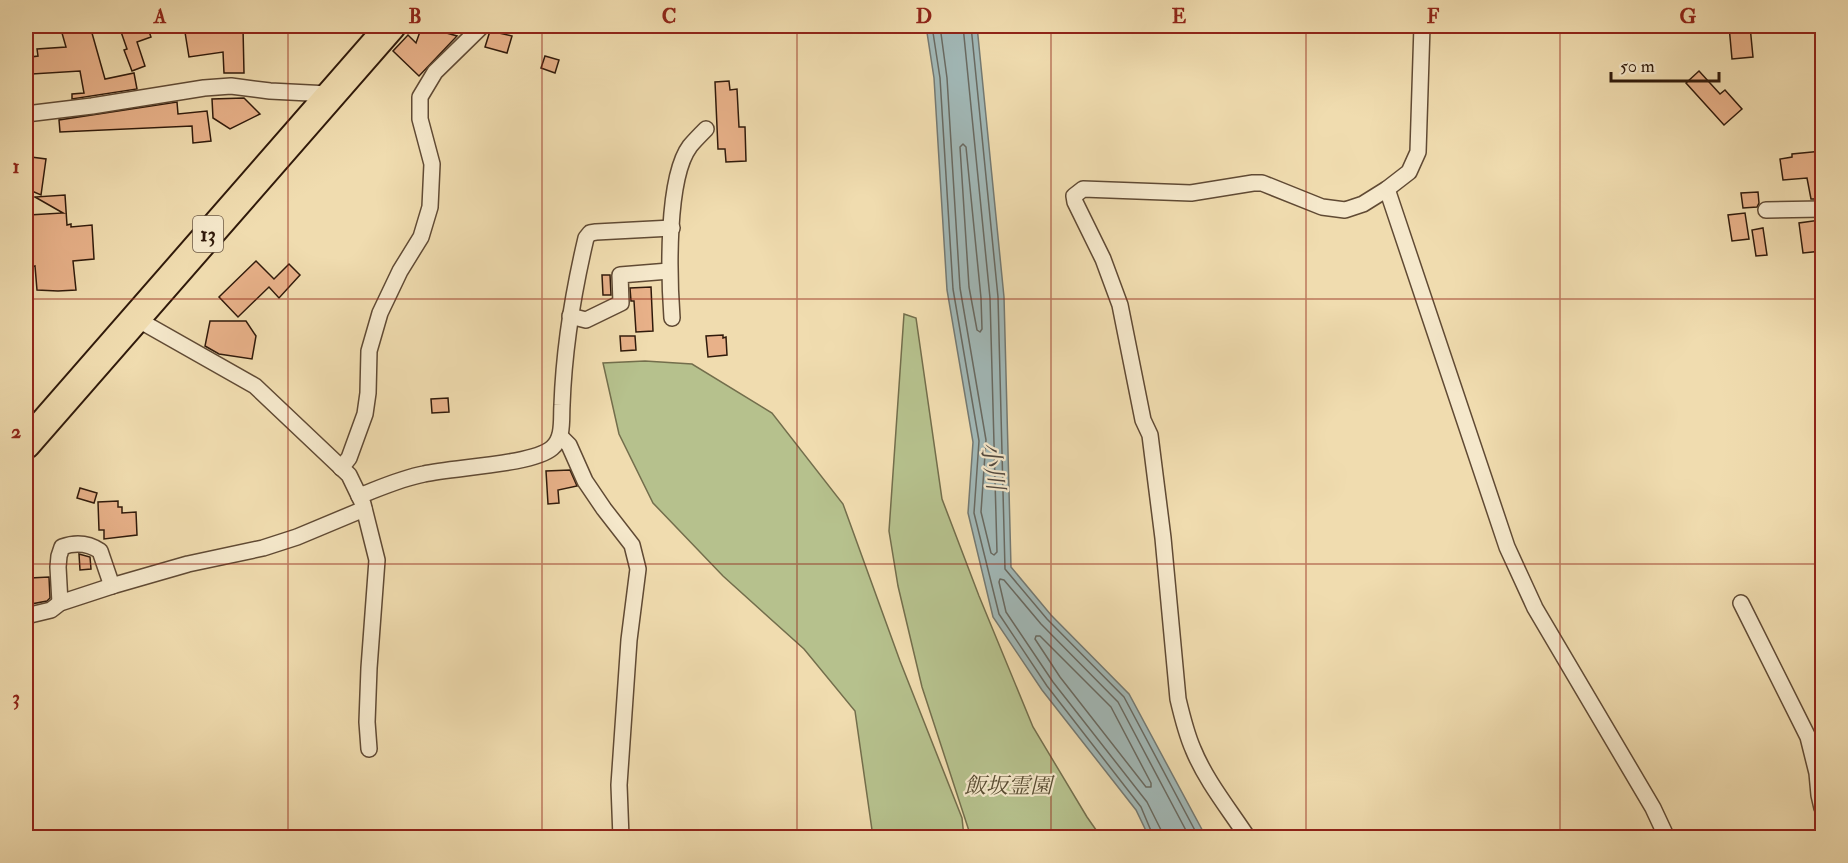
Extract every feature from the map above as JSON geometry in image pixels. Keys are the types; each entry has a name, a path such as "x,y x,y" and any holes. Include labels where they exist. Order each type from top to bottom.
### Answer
{"highway":[{"name":"13","path":"26,444 329,94 391,26"}],"street":[{"path":"341,468 349,458 365,414 369,351 380,313 400,271 421,237 430,207 432,164 420,119 420,97 435,72 482,26"},
{"path":"1248,837 1204,771 1193,750 1183,721 1178,699 1163,538 1150,435 1143,420 1120,305 1103,259 1074,196 1083,189 1191,193 1240,184 1262,183 1322,207 1339,210 1354,208 1387,189 1409,171 1418,152 1422,26"},
{"path":"26,114 222,87 329,94"},
{"path":"672,318 669,271 678,178 689,147 706,129"},
{"path":"1387,189 1507,546 1535,608 1653,808 1666,837"},
{"path":"1766,210 1822,209"},
{"path":"26,616 51,610 60,603 112,586 188,564 263,548 297,537 421,474 501,464 538,455 552,449 560,435 563,374 570,316 586,238 590,233 672,228"},
{"path":"570,316 586,320 621,303 620,275 669,271"},
{"path":"135,318 255,386 349,475 362,503 377,560 369,668 369,750"},
{"path":"560,435 569,445 585,481 632,544 638,569 629,640 619,785 621,837"},
{"path":"60,603 59,556 62,547 71,544 82,544 100,551 112,586"},
{"path":"1741,603 1808,737 1817,773 1822,808"}],"green space":[{"name":"飯坂霊園","path":"904,314 916,318 942,499 1033,727 1101,837 971,837 922,687 898,586 889,531"},
{"path":"645,361 692,364 772,413 843,504 900,661 962,818 964,837 873,837 855,711 804,649 723,576 653,503 619,434 603,363"}],"water":[{"name":"小川","path":"926,26 977,26 1004,297 1011,567 1051,615 1129,694 1206,837 1149,837 1136,810 1042,690 993,617 968,513 973,442 947,290 934,78"}],"building":[{"path":"60,26 90,26 105,79 134,73 137,89 72,99 72,94 84,93 80,71 32,74 31,57 38,56 37,49 66,47"},
{"path":"119,26 147,26 151,37 137,42 145,66 132,71 124,50 127,49"},
{"path":"184,26 205,26 205,29 243,28 244,73 224,73 223,52 189,57"},
{"path":"422,26 457,36 419,76 393,51 408,35 416,43"},
{"path":"1729,26 1750,26 1753,57 1732,59"},
{"path":"490,31 512,36 507,53 485,47"},
{"path":"545,56 559,60 555,73 541,68"},
{"path":"1699,71 1720,94 1725,90 1742,109 1724,125 1686,83"},
{"path":"729,81 730,90 737,89 739,127 745,127 746,161 726,162 725,149 718,149 715,82"},
{"path":"244,98 260,114 230,129 213,118 212,99"},
{"path":"177,102 178,114 207,111 211,141 193,143 192,126 60,132 59,120"},
{"path":"1822,151 1822,199 1811,199 1807,178 1783,180 1780,159 1792,157 1792,154"},
{"path":"31,157 46,159 41,195 27,189"},
{"path":"1758,192 1757,207 1743,208 1741,193"},
{"path":"65,195 67,225 71,224 71,227 92,225 94,259 73,261 76,290 37,290 35,266 31,267 29,215 63,213 35,197"},
{"path":"1745,213 1749,239 1732,241 1728,215"},
{"path":"1820,220 1822,251 1803,253 1799,223"},
{"path":"1763,228 1767,255 1756,256 1752,230"},
{"path":"256,261 274,279 289,264 300,275 279,298 269,287 238,317 219,297"},
{"path":"602,275 610,275 611,295 603,295"},
{"path":"651,287 653,331 636,332 634,301 631,301 630,288"},
{"path":"210,321 246,321 256,336 252,359 219,354 205,346"},
{"path":"723,335 723,338 726,337 727,355 708,357 706,336"},
{"path":"620,336 635,336 636,350 621,351"},
{"path":"448,398 449,412 432,413 431,399"},
{"path":"570,470 577,486 558,490 559,503 548,504 546,471"},
{"path":"80,488 97,493 94,503 77,498"},
{"path":"118,501 118,507 122,507 122,513 136,512 137,535 104,539 104,530 99,530 98,502"},
{"path":"79,554 90,557 91,569 80,570"},
{"path":"49,577 50,598 47,601 31,604 30,578"}]}
